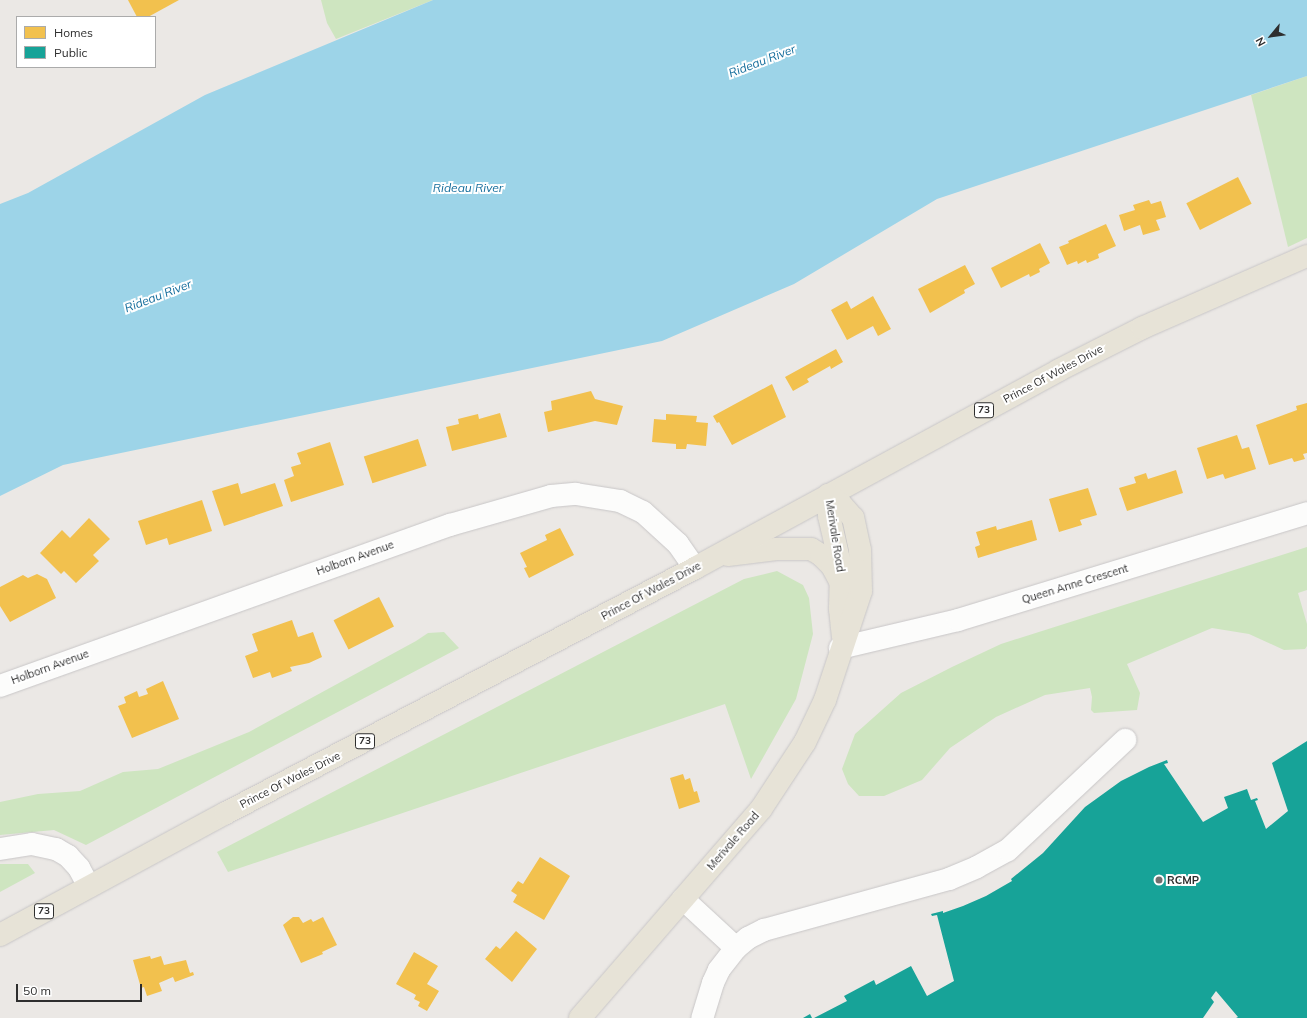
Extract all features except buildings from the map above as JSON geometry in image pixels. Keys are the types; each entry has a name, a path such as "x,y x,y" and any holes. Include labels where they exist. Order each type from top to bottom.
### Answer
{"main road":[{"name":"Prince Of Wales Drive","path":"0,935 226,813 703,564 1066,366 1142,328 1307,256"},
{"name":"Merivale Road","path":"828,495 829,516 839,555 842,644"},
{"name":"Merivale Road","path":"580,1018 761,809 805,742 825,700 842,644 861,591 860,550 853,518 840,503 828,495"},
{"path":"703,564 746,552 777,549 811,549 821,555 832,566 841,583"}],"street":[{"name":"Holborn Avenue","path":"0,686 450,525 551,496 576,494 620,501 643,512 678,544 703,564"},
{"name":"Queen Anne Crescent","path":"842,644 958,620 1307,513"},
{"path":"702,1018 713,983 720,970 736,948 748,938 764,930 949,879 977,867 1008,850 1124,740"},
{"path":"0,849 32,844 56,850 68,856 79,868 89,887"},
{"path":"683,899 736,948"}],"green space":[{"path":"321,0 433,0 336,39 327,23"},
{"path":"1307,76 1307,238 1288,247 1251,95"},
{"path":"1307,547 1307,590 1298,593 1307,624 1307,646 1305,649 1284,650 1249,634 1212,628 1127,664 1140,693 1137,710 1094,713 1091,710 1092,697 1090,688 1045,695 996,717 950,748 922,780 884,796 859,796 848,784 842,769 855,734 901,693 1001,644"},
{"path":"777,571 803,585 809,598 813,634 796,699 751,779 725,704 228,872 217,852 744,579"},
{"path":"444,632 459,648 86,845 54,830 0,835 0,802 38,794 80,791 123,772 158,769 249,732 428,633"},
{"path":"0,864 28,864 35,873 0,892"}],"water":[{"name":"Rideau River","path":"433,0 1307,0 1307,76 937,199 794,284 662,341 63,465 0,496 0,204 28,193 205,95"}],"place":[{"name":"RCMP","path":"1159,880"}]}
